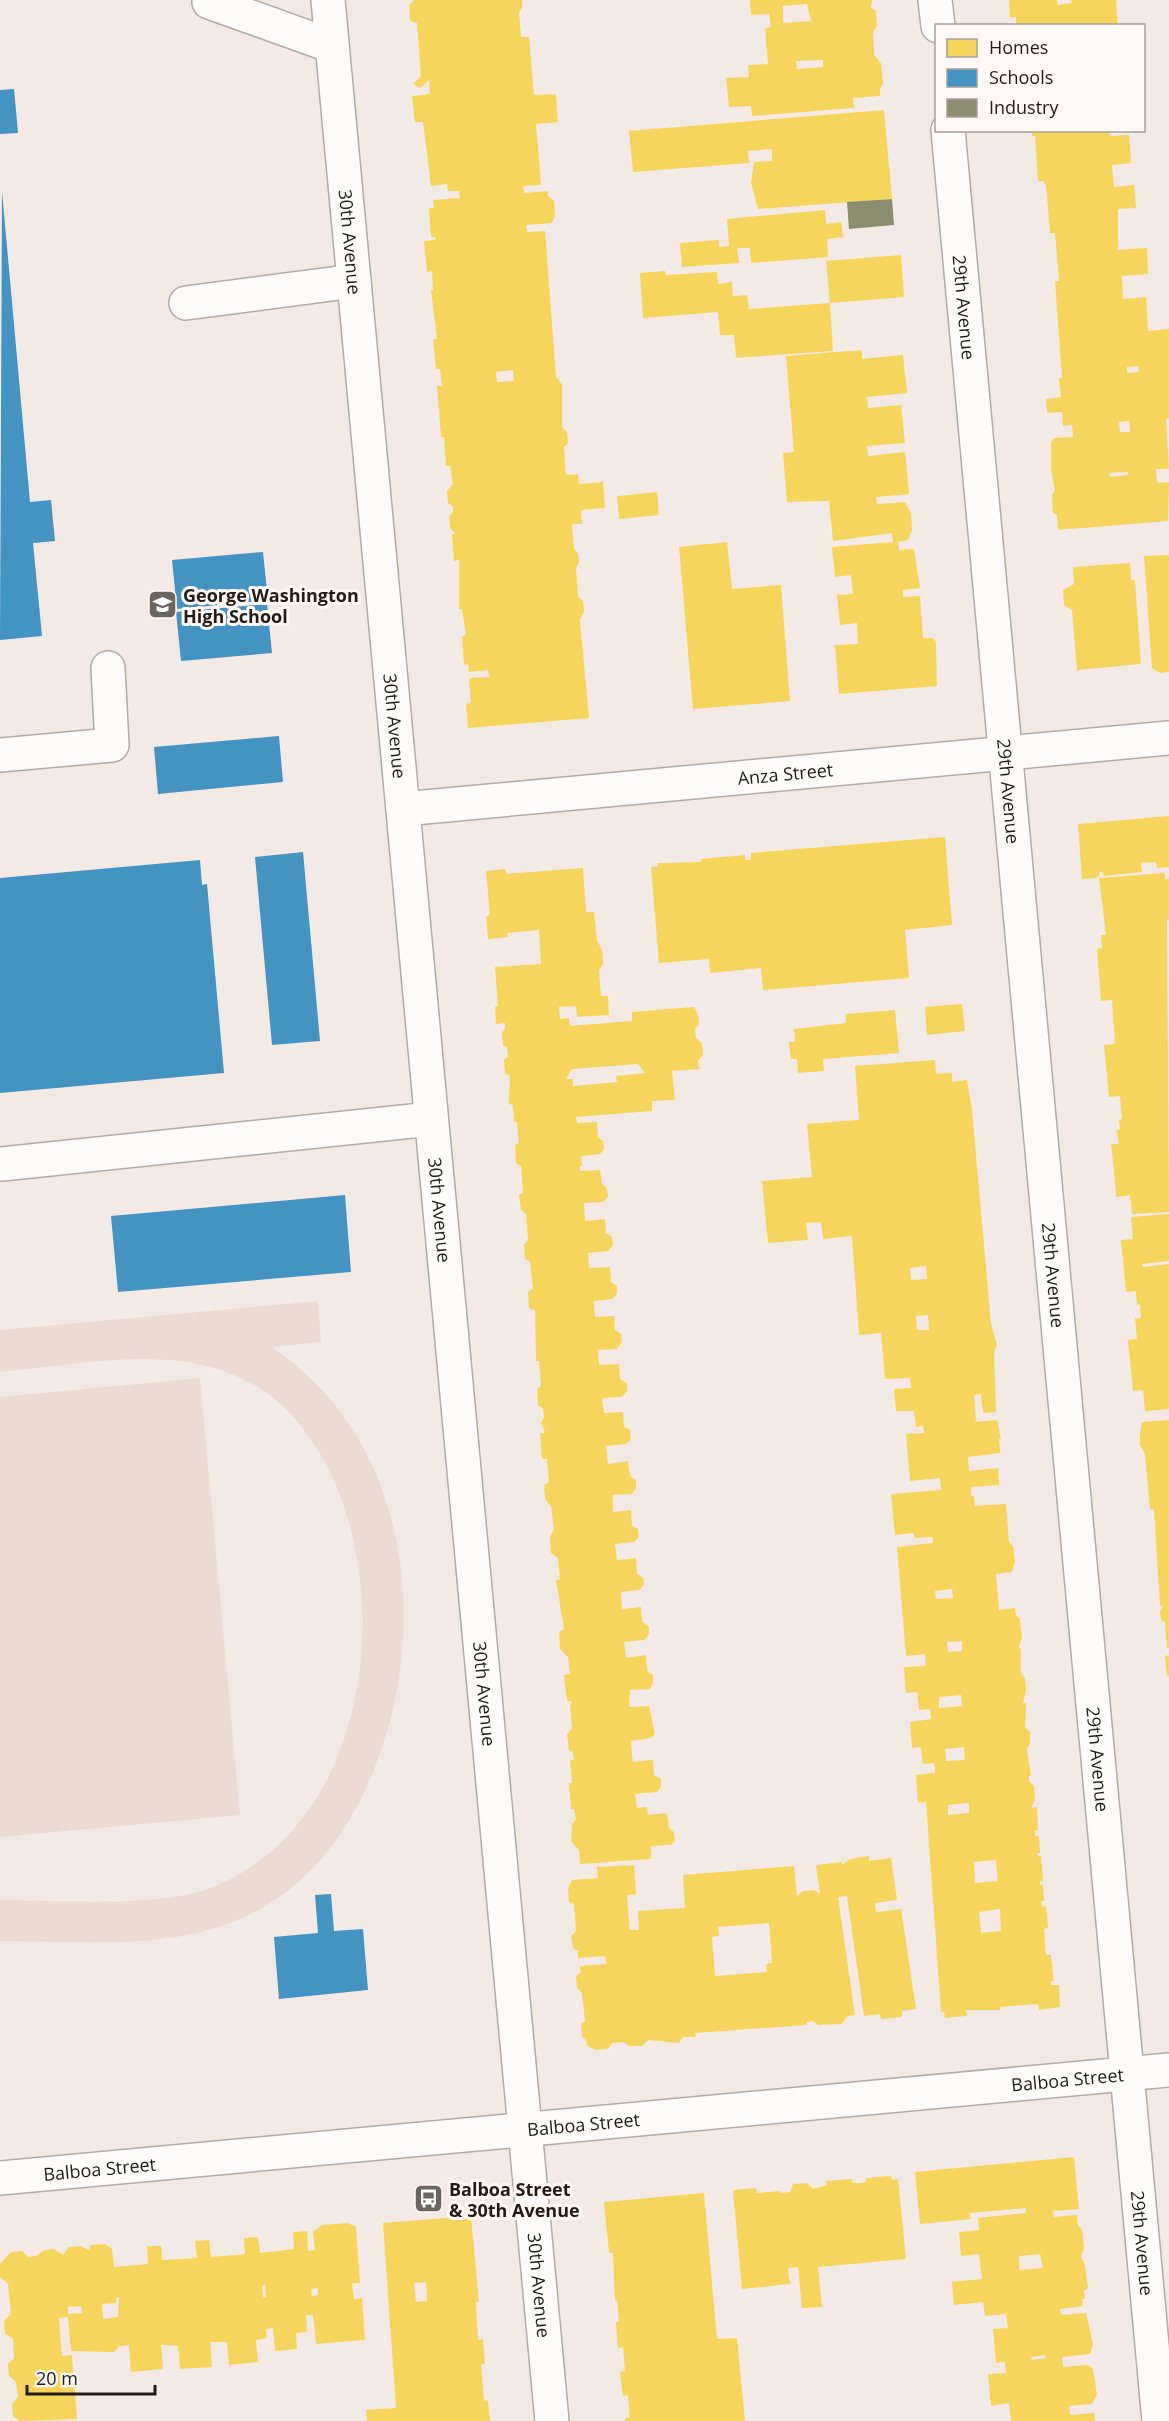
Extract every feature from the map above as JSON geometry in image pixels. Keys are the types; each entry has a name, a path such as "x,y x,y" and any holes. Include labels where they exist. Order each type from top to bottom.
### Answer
{"street":[{"name":"30th Avenue","path":"328,0 552,2421"},
{"path":"935,0 938,24"},
{"path":"209,2 332,46"},
{"name":"29th Avenue","path":"948,132 1159,2421"},
{"path":"186,303 354,281"},
{"path":"0,755 112,745 108,668"},
{"name":"Anza Street","path":"403,809 1169,738"},
{"path":"2,1164 431,1119"},
{"name":"Balboa Street","path":"0,2178 1169,2070"}],"shaded area":[{"path":"318,1301 321,1342 271,1347 318,1386 355,1433 381,1486 397,1543 404,1603 401,1663 390,1723 361,1799 338,1837 311,1870 277,1899 228,1924 165,1939 132,1942 0,1941 0,1900 112,1902 196,1893 218,1885 268,1854 307,1812 335,1762 353,1706 362,1647 361,1587 351,1529 332,1476 324,1461 306,1433 284,1407 258,1387 243,1379 215,1368 185,1362 123,1359 0,1372 0,1330"},
{"path":"200,1378 240,1815 0,1837 0,1397"}],"building: Homes":[{"path":"414,0 522,0 522,8 519,12 521,37 529,37 534,95 556,94 558,122 536,124 541,185 523,186 524,193 548,191 548,196 554,201 555,216 552,223 526,225 527,232 545,231 556,377 562,384 562,427 567,432 568,443 564,447 566,475 578,474 579,484 603,482 605,508 581,510 582,524 572,524 574,549 578,554 579,562 576,568 578,597 583,601 584,611 580,620 589,718 468,728 466,704 471,703 469,678 489,677 488,670 469,672 468,664 464,665 462,636 466,635 462,609 459,609 459,560 454,561 452,534 456,534 450,528 449,516 453,512 453,507 448,503 447,491 453,484 450,466 446,466 444,437 441,437 437,386 442,386 440,369 436,369 433,339 437,339 431,290 433,290 432,271 427,272 424,241 436,240 435,237 431,237 429,208 434,208 433,200 460,198 459,191 448,191 447,184 431,186 423,122 415,122 412,96 430,94 429,80 420,88 413,84 421,76 417,23 410,21 409,5","holes":["513,370 514,381 497,382 496,372"]},
{"path":"750,0 872,0 871,8 876,11 877,26 873,32 874,55 881,63 883,84 880,88 880,96 853,98 854,108 752,116 751,106 729,107 726,78 749,77 748,65 768,64 765,28 771,27 769,14 751,15","holes":["807,4 811,21 783,23 783,6","823,60 823,67 797,69 796,61"]},
{"path":"1009,0 1057,0 1058,5 1072,3 1071,0 1116,0 1118,24 1016,24 1016,17 1010,18"},
{"path":"884,110 892,199 758,209 751,183 754,162 772,161 772,149 748,151 749,163 633,172 629,131"},
{"path":"1032,132 1109,132 1110,136 1129,135 1131,163 1112,165 1114,187 1134,185 1136,208 1118,209 1118,250 1147,248 1148,274 1122,276 1123,299 1146,297 1148,331 1169,329 1169,418 1166,419 1169,469 1156,469 1157,483 1169,482 1168,521 1058,530 1057,515 1053,513 1052,495 1055,491 1051,469 1051,442 1054,438 1073,437 1072,425 1063,426 1062,412 1047,413 1046,399 1061,397 1059,378 1062,378 1055,281 1059,281 1055,233 1050,233 1046,185 1043,181 1038,181 1035,136 1032,136","holes":["1138,366 1139,372 1127,373 1127,367","1129,421 1130,432 1120,432 1119,422","1128,472 1128,475 1110,477 1109,473"]},
{"path":"825,210 826,224 841,222 843,237 827,239 828,257 751,263 750,248 737,248 739,263 682,267 680,243 719,240 719,247 729,246 727,219"},
{"path":"901,255 904,297 830,303 826,261"},
{"path":"665,271 666,275 717,272 718,284 732,282 733,296 747,295 749,309 830,303 833,351 736,358 734,335 720,335 718,312 643,318 640,273"},
{"path":"862,350 862,359 903,355 907,393 867,397 868,408 901,405 905,443 867,446 868,456 905,452 909,494 876,497 877,504 905,502 911,513 912,530 908,540 898,542 899,550 914,549 920,588 903,590 903,597 920,596 923,638 933,638 936,642 937,686 839,694 835,645 858,644 857,623 840,625 837,595 853,594 851,575 835,577 832,547 893,542 892,533 833,541 829,501 787,502 783,453 794,452 786,356"},
{"path":"657,492 659,515 619,519 617,496"},
{"path":"727,542 732,589 781,585 790,701 693,709 679,547"},
{"path":"1169,555 1169,672 1160,673 1152,668 1144,556"},
{"path":"1130,563 1131,580 1135,580 1141,664 1077,670 1072,610 1064,605 1063,590 1074,584 1073,567"},
{"path":"1169,816 1169,867 1157,868 1156,862 1141,863 1142,872 1104,876 1103,872 1099,872 1099,876 1095,878 1082,879 1078,824"},
{"path":"945,837 952,925 905,930 909,978 763,990 761,968 710,973 709,959 659,963 651,867 658,866 657,863 701,862 701,859 745,855 745,860 751,860 751,853"},
{"path":"583,868 586,912 594,912 597,941 602,949 603,964 599,970 601,996 608,996 609,1015 577,1017 576,1006 559,1007 560,1019 569,1018 570,1026 632,1021 632,1012 694,1007 698,1014 699,1025 695,1029 696,1038 702,1043 703,1055 698,1061 699,1069 672,1071 675,1100 652,1101 652,1111 576,1117 577,1123 597,1122 598,1137 603,1141 604,1149 600,1154 581,1156 580,1171 600,1170 602,1184 607,1188 608,1197 603,1202 584,1203 585,1221 605,1219 606,1233 612,1237 613,1245 608,1251 588,1253 589,1268 610,1267 611,1282 617,1286 617,1294 612,1299 594,1301 595,1317 614,1316 615,1330 621,1334 622,1342 617,1349 598,1350 599,1365 619,1364 620,1379 627,1383 627,1391 622,1397 602,1398 604,1413 623,1412 624,1427 630,1430 631,1439 626,1444 606,1446 608,1464 628,1461 630,1476 636,1480 636,1489 631,1494 613,1495 613,1512 631,1510 632,1526 638,1529 639,1537 634,1542 615,1544 617,1560 636,1558 637,1573 643,1578 644,1585 639,1590 621,1592 622,1609 641,1607 642,1622 649,1626 649,1634 644,1640 624,1642 626,1658 646,1655 647,1671 653,1675 650,1689 630,1690 629,1707 649,1706 655,1734 651,1738 631,1741 632,1755 633,1762 653,1760 654,1775 661,1779 661,1787 657,1792 635,1794 637,1808 647,1807 648,1815 667,1813 669,1828 674,1832 675,1841 671,1845 651,1846 651,1859 580,1864 579,1850 571,1841 572,1824 576,1819 574,1809 571,1809 569,1783 572,1783 570,1760 574,1760 573,1752 569,1750 567,1734 572,1729 570,1704 572,1704 571,1701 567,1701 564,1675 570,1674 568,1657 560,1649 559,1632 564,1629 556,1580 560,1580 558,1558 551,1553 550,1537 554,1529 551,1507 545,1499 544,1485 549,1482 547,1459 542,1459 540,1433 545,1433 541,1423 544,1417 543,1408 538,1406 537,1389 541,1386 539,1361 536,1361 535,1311 529,1308 528,1292 533,1289 530,1261 525,1259 524,1244 528,1241 526,1214 521,1210 519,1195 523,1192 521,1166 516,1163 515,1145 519,1143 517,1122 514,1122 513,1105 509,1104 510,1076 505,1074 504,1060 508,1057 507,1047 503,1046 502,1032 505,1029 505,1023 496,1024 495,1007 498,1006 495,967 541,964 539,930 507,933 508,937 488,939 486,916 490,915 486,871 506,869 506,874","holes":["638,1064 645,1073 616,1076 617,1082 573,1086 573,1079 566,1079 572,1069"]},
{"path":"1165,873 1165,879 1169,878 1169,919 1167,920 1169,1212 1132,1214 1130,1195 1116,1197 1111,1144 1119,1144 1117,1130 1120,1130 1119,1120 1122,1119 1120,1096 1109,1097 1104,1045 1115,1044 1112,1000 1101,1001 1097,949 1102,948 1101,935 1106,935 1099,878"},
{"path":"962,1004 965,1031 927,1035 925,1007"},
{"path":"895,1010 899,1053 823,1059 824,1071 798,1073 797,1059 791,1059 789,1042 795,1042 794,1029 846,1023 846,1014"},
{"path":"935,1060 936,1074 952,1073 952,1082 967,1080 972,1110 991,1324 997,1345 994,1352 996,1412 983,1413 981,1394 974,1395 976,1422 997,1420 1001,1439 999,1439 1000,1453 968,1457 969,1471 998,1468 999,1485 971,1487 971,1496 974,1496 975,1506 1006,1504 1009,1542 1013,1546 1015,1562 1012,1572 996,1574 999,1610 1015,1608 1016,1615 1020,1619 1022,1637 1018,1649 1021,1648 1021,1674 1025,1678 1026,1690 1023,1703 1026,1703 1025,1728 1030,1732 1030,1744 1027,1749 1031,1776 1029,1776 1029,1781 1034,1786 1035,1800 1031,1808 1037,1807 1038,1830 1035,1831 1035,1836 1039,1836 1040,1853 1037,1853 1041,1856 1043,1881 1040,1881 1040,1885 1043,1885 1044,1901 1041,1901 1042,1907 1046,1906 1048,1928 1044,1929 1046,1955 1051,1955 1054,1981 1051,1981 1051,1985 1059,1985 1060,2007 1039,2010 1038,2004 1000,2007 1000,2010 966,2010 967,2016 945,2018 944,2012 941,2012 926,1802 918,1803 916,1775 935,1773 934,1763 923,1764 921,1747 912,1748 910,1722 931,1719 930,1709 919,1710 917,1692 906,1693 904,1667 926,1666 925,1654 906,1656 897,1547 933,1543 933,1537 914,1538 914,1533 895,1535 891,1494 941,1490 940,1478 910,1481 906,1434 924,1433 923,1426 916,1427 914,1411 896,1411 894,1389 911,1388 910,1378 885,1379 881,1333 859,1335 852,1236 823,1239 821,1222 806,1223 808,1240 768,1243 762,1181 812,1177 807,1124 859,1120 855,1066","holes":["926,1266 927,1279 911,1280 910,1268","928,1315 929,1330 917,1330 916,1316","952,1589 953,1598 936,1599 935,1591","962,1641 962,1651 948,1652 947,1642","961,1695 962,1706 939,1708 939,1697","964,1747 965,1760 946,1761 945,1749","969,1803 969,1813 948,1815 948,1805","996,1860 998,1881 975,1883 974,1862","1000,1909 1001,1931 981,1933 979,1912"]},
{"path":"1169,1214 1169,1261 1142,1264 1142,1267 1169,1264 1169,1409 1145,1411 1143,1390 1133,1391 1128,1340 1137,1339 1135,1318 1141,1318 1140,1304 1137,1305 1136,1291 1126,1292 1121,1240 1133,1239 1131,1217"},
{"path":"1169,1420 1169,1648 1167,1648 1165,1622 1161,1620 1160,1611 1164,1605 1160,1606 1154,1509 1150,1509 1145,1455 1140,1445 1140,1435 1142,1422"},
{"path":"1169,1655 1169,1676 1167,1676 1165,1656"},
{"path":"869,1856 869,1861 891,1858 897,1900 875,1903 876,1912 901,1909 916,2009 902,2011 902,2017 881,2019 880,2014 864,2016 847,1896 838,1897 855,2015 848,2016 841,2024 818,2025 813,2021 807,2022 807,2025 695,2033 696,2037 683,2037 679,2043 648,2040 642,2046 629,2046 624,2042 612,2043 608,2049 596,2050 587,2046 586,2040 582,2037 581,2024 585,2021 582,1993 577,1988 576,1976 581,1972 580,1966 606,1964 605,1956 578,1958 578,1951 573,1948 571,1936 576,1931 574,1904 569,1902 568,1888 572,1880 598,1878 597,1867 634,1865 636,1894 627,1895 630,1930 639,1930 638,1911 685,1908 683,1875 794,1866 797,1897 802,1891 814,1890 820,1894 816,1865 842,1862 842,1865 850,1859","holes":["769,1923 772,1963 766,1964 767,1972 715,1976 712,1937 719,1936 718,1927"]},
{"path":"1074,2157 1079,2209 1053,2211 1054,2217 1077,2215 1078,2226 1082,2228 1084,2247 1081,2257 1085,2265 1088,2288 1084,2291 1083,2306 1060,2309 1061,2315 1086,2313 1093,2344 1090,2354 1062,2357 1063,2367 1088,2365 1093,2369 1097,2395 1092,2404 1069,2406 1070,2415 1094,2413 1095,2421 1011,2421 1009,2403 991,2406 988,2374 1006,2373 1005,2362 996,2363 993,2329 1008,2328 1006,2314 985,2316 983,2302 954,2305 952,2282 982,2279 979,2254 961,2256 959,2232 979,2230 978,2218 1026,2213 1026,2208 970,2213 971,2219 920,2224 915,2172","holes":["1040,2254 1043,2268 1019,2270 1019,2256","1045,2355 1046,2358 1032,2360 1031,2357"]},
{"path":"891,2176 892,2180 898,2179 906,2259 818,2267 822,2307 802,2308 798,2267 788,2268 790,2284 742,2289 733,2190 756,2188 757,2193 780,2191 781,2193 790,2192 793,2184 807,2183 813,2189 827,2185 826,2181 852,2179 852,2183 859,2183 866,2182 866,2178"},
{"path":"704,2193 717,2339 737,2338 745,2421 625,2421 625,2418 630,2417 628,2395 623,2396 620,2372 625,2371 623,2347 618,2348 616,2322 619,2322 617,2301 615,2301 613,2253 609,2253 604,2202"},
{"path":"471,2216 479,2302 476,2302 478,2340 483,2339 485,2364 481,2364 484,2401 488,2400 490,2421 367,2421 366,2410 396,2408 383,2223","holes":["426,2282 427,2301 416,2302 414,2283"]},
{"path":"348,2223 356,2227 360,2283 352,2283 354,2299 362,2298 365,2340 316,2344 313,2315 306,2315 307,2332 296,2333 297,2349 275,2351 273,2328 266,2329 267,2338 256,2340 258,2362 229,2365 227,2342 210,2342 212,2367 180,2369 178,2346 161,2345 163,2369 131,2372 129,2345 120,2346 114,2352 71,2351 68,2317 59,2318 62,2356 72,2355 77,2419 20,2421 13,2416 12,2404 18,2397 16,2382 9,2376 8,2364 14,2358 13,2339 5,2333 4,2321 11,2314 8,2284 0,2277 0,2264 11,2252 22,2251 28,2257 36,2256 44,2250 54,2249 63,2255 69,2247 81,2246 89,2250 91,2245 105,2244 112,2249 114,2267 148,2264 147,2246 161,2246 162,2260 197,2258 195,2241 209,2240 211,2257 245,2254 244,2238 258,2237 260,2253 294,2249 293,2232 307,2231 308,2251 315,2250 313,2232 322,2225","holes":["262,2285 265,2285 266,2297 263,2297","318,2288 318,2295 312,2296 311,2289","119,2297 118,2317 103,2319 102,2304 116,2303 116,2298","81,2306 82,2313 68,2314 68,2307"]}],"building: Schools":[{"path":"14,89 18,133 0,134 0,90"},
{"path":"2,191 30,502 51,500 55,541 33,543 42,636 0,640"},
{"path":"263,552 268,600 177,609 172,560"},
{"path":"267,604 272,653 181,661 176,612"},
{"path":"279,736 283,782 158,794 154,747"},
{"path":"303,852 320,1041 272,1045 255,857"},
{"path":"200,860 202,885 207,884 224,1073 0,1093 0,878"},
{"path":"345,1195 351,1272 118,1292 111,1216"},
{"path":"331,1894 334,1931 363,1929 368,1990 279,1999 274,1937 318,1933 315,1895"}],"building: Industry":[{"path":"892,199 894,225 849,229 847,202"}],"place":[{"name":"George Washington High School","path":"162,605"},
{"name":"Balboa Street & 30th Avenue","path":"428,2199"}]}
